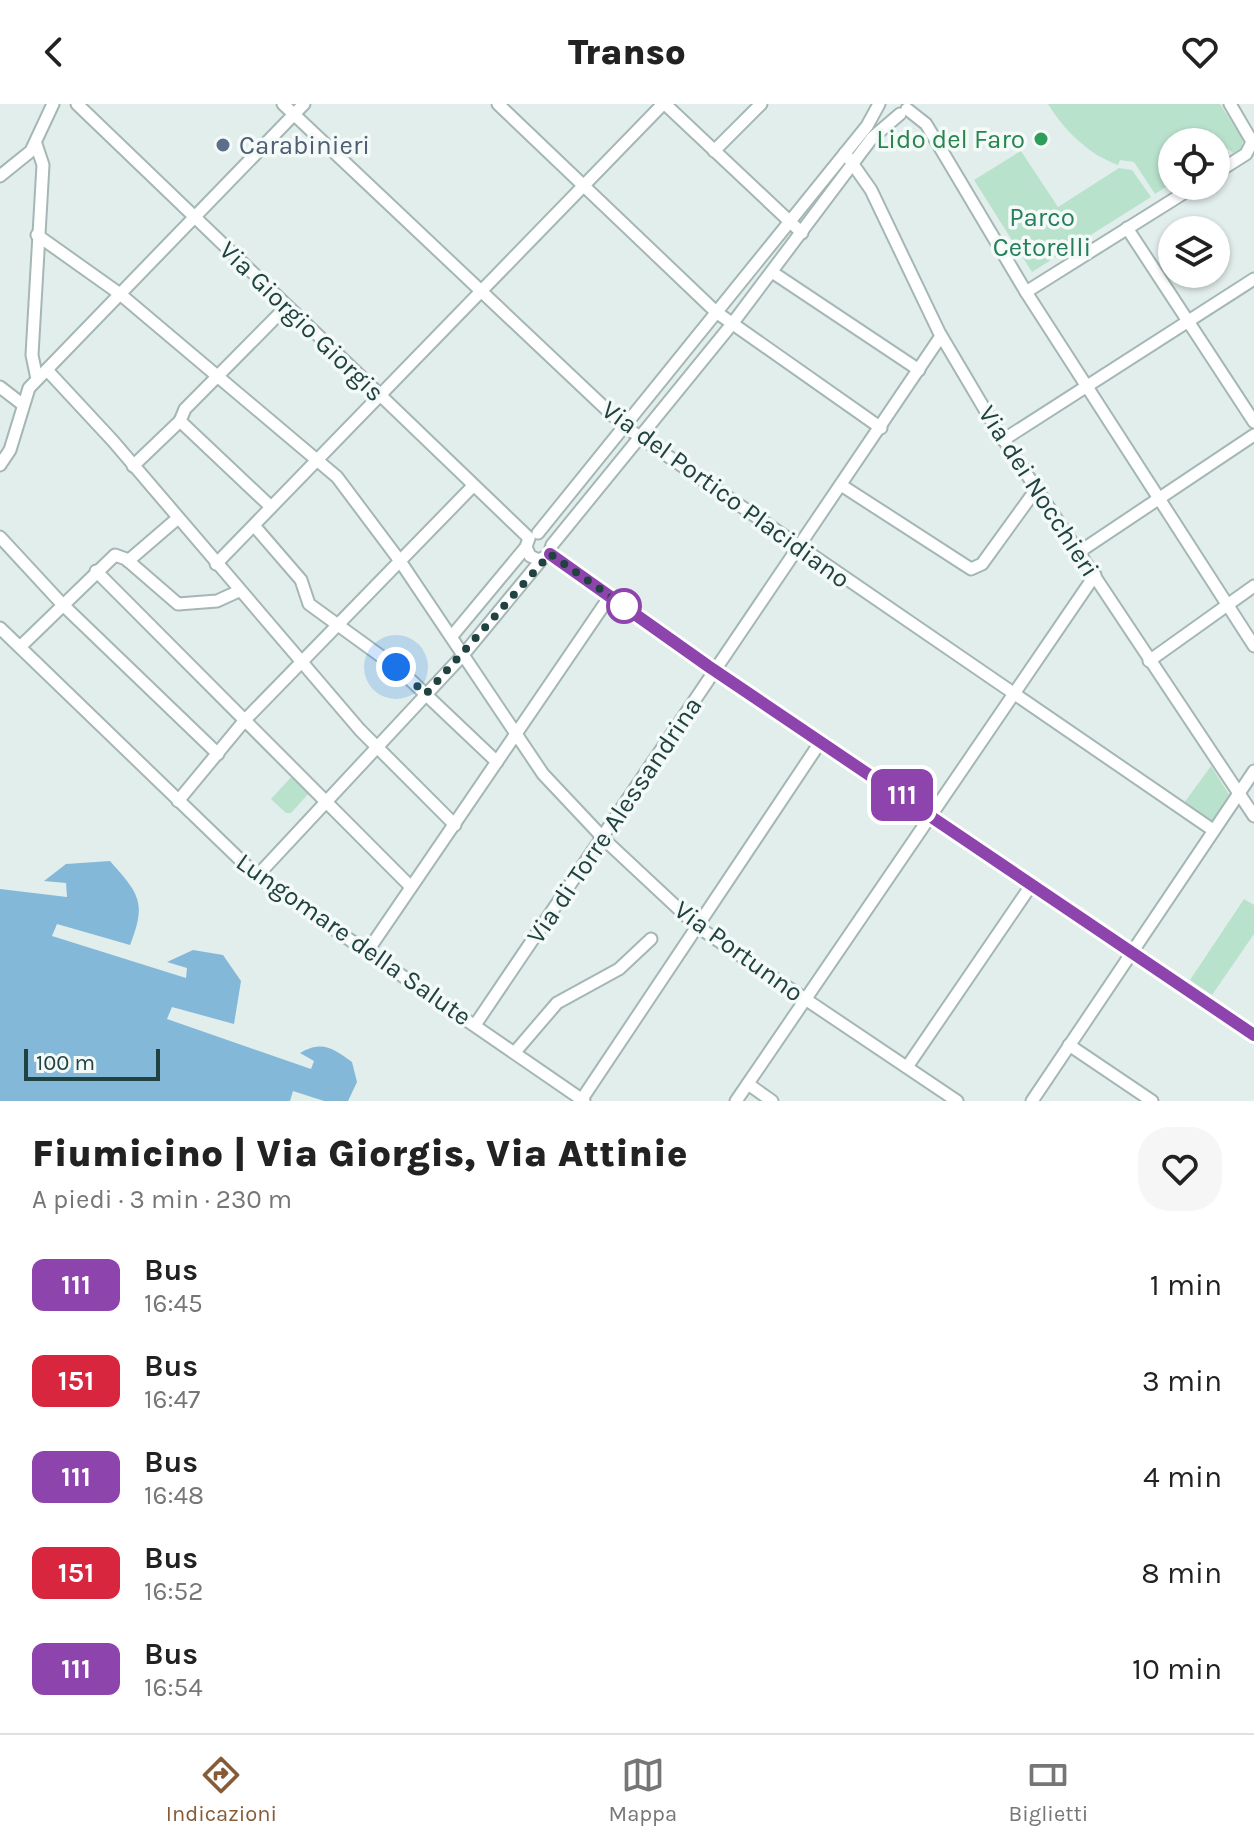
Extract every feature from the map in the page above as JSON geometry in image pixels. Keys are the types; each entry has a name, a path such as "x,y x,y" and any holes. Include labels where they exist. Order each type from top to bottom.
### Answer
{"street":[{"path":"0,176 21,162 36,144 53,104"},
{"name":"Via Giorgio Giorgis","path":"77,104 379,397 531,539"},
{"name":"Via del Portico Placidiano","path":"283,104 624,426 797,548 1213,830"},
{"path":"0,465 10,450 29,388 304,104"},
{"path":"498,104 716,312 881,428"},
{"path":"216,564 664,104 802,233"},
{"path":"714,151 761,104"},
{"path":"452,636 789,223 845,153 878,104 890,114 906,109"},
{"path":"1230,104 1252,139 1246,154 1230,164"},
{"path":"257,876 463,655 732,324 872,138 906,109"},
{"path":"906,109 926,124 1026,292 1254,646"},
{"path":"36,144 43,162 32,355 37,379"},
{"name":"Via dei Nocchieri","path":"845,153 855,163 941,336 1003,440 1254,816"},
{"path":"1026,292 1172,200"},
{"path":"1127,228 1254,422"},
{"name":"Via Portunno","path":"37,235 120,294 345,486 452,636 515,735 559,794 601,837 698,927 957,1101"},
{"path":"772,272 919,370"},
{"path":"1003,440 1254,279"},
{"path":"133,466 180,421 182,412 286,307"},
{"name":"Via di Torre Alessandrina","path":"475,1025 941,336"},
{"path":"47,370 301,664 376,746 455,825"},
{"path":"0,387 22,404"},
{"path":"180,421 271,507"},
{"path":"1079,552 1254,435"},
{"path":"841,485 965,568 973,569 982,564 1037,488"},
{"path":"178,801 245,720 473,486"},
{"path":"128,561 178,518"},
{"path":"257,529 301,580 309,604 392,664 497,762"},
{"path":"531,539 547,536 548,553"},
{"path":"0,537 62,604 218,754"},
{"path":"531,539 530,556 548,553 716,671 1254,1035"},
{"path":"20,647 113,556 128,561 178,604 217,601 239,591"},
{"path":"96,571 411,887"},
{"path":"736,1101 1095,575"},
{"path":"1149,661 1254,586"},
{"path":"367,952 610,596"},
{"name":"Lungomare della Salute","path":"0,628 257,876 583,1100"},
{"path":"583,1100 821,741"},
{"path":"1032,1101 1254,771"},
{"path":"907,1067 1032,884"},
{"path":"515,1052 557,1003 619,969 651,939"},
{"path":"1069,1045 1152,1101"},
{"path":"748,1084 772,1101"}],"green space":[{"path":"1048,104 1220,104 1243,140 1241,149 1233,153 1230,150 1230,128 1158,128 1158,192 1155,194 1134,162 1120,160 1118,165 1097,155 1062,123"},
{"name":"Parco Cetorelli","path":"1021,151 1058,207 1119,168 1132,170 1151,197 1032,272 974,180"},
{"path":"1211,766 1230,796 1212,822 1184,803"},
{"path":"294,774 310,792 291,813 286,813 271,799"},
{"path":"1244,899 1254,905 1254,934 1212,995 1190,980"}],"water":[{"path":"110,861 128,882 137,899 138,918 130,945 57,924 52,936 186,978 187,968 167,962 193,950 223,955 241,981 234,1024 172,1007 167,1019 311,1069 314,1061 300,1053 315,1047 327,1047 352,1062 357,1082 348,1101 324,1101 293,1091 290,1101 0,1101 0,889 67,897 66,883 44,881 66,864"}],"bus line":[{"name":"111","path":"550,554 708,666 1254,1035"}],"place":[{"name":"Lido del Faro","path":"1041,139"},
{"name":"Carabinieri","path":"223,145"}],"route":[{"path":"396,667 426,694 463,655 542,559 550,554 624,606"}]}
